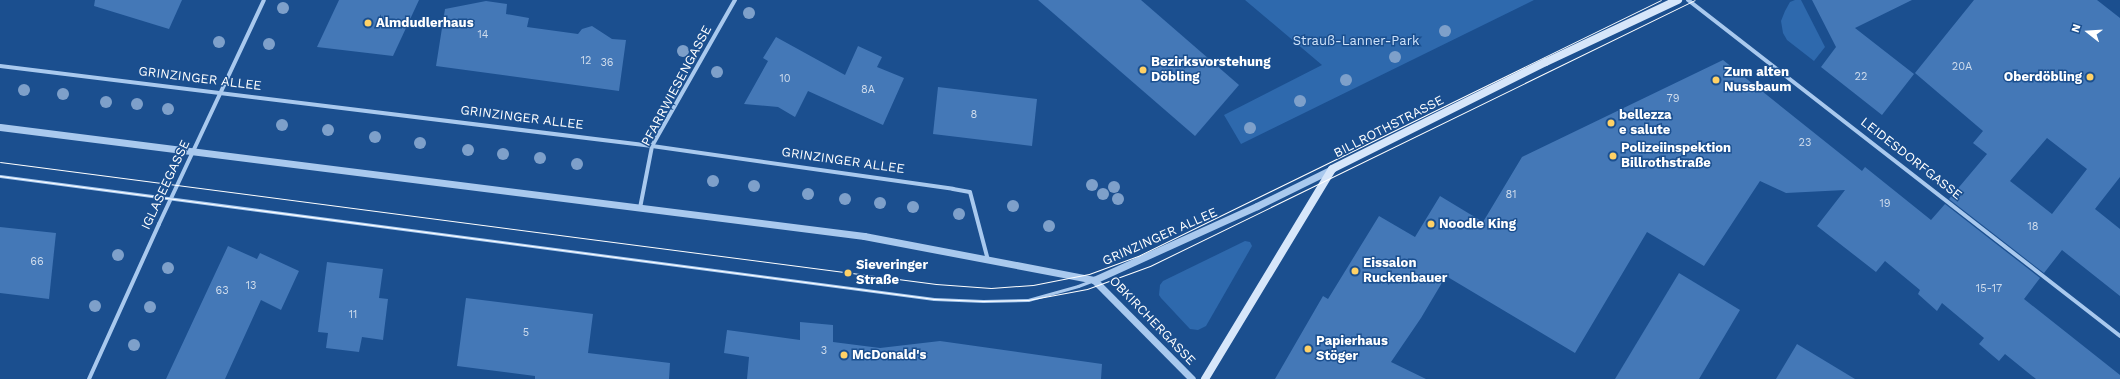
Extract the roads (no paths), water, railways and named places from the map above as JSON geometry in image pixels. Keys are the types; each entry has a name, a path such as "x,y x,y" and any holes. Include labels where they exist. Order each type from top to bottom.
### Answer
{"main road":[{"name":"BILLROTHSTRASSE","path":"1205,379 1332,169 1546,62 1678,0"}],"street":[{"name":"IGLASEEGASSE","path":"89,379 264,0"},
{"name":"PFARRWIESENGASSE","path":"640,208 652,146 735,0"},
{"name":"LEIDESDORFGASSE","path":"1688,0 2120,336"},
{"name":"GRINZINGER ALLEE","path":"0,66 652,146 970,192 988,260"},
{"name":"GRINZINGER ALLEE","path":"0,127 194,150 864,236 1094,280 1257,206 1332,169"},
{"name":"OBKIRCHERGASSE","path":"1094,280 1192,379"}],"lane":[{"path":"0,176 934,299 983,301 1028,300 1094,280"}],"tram line":[{"path":"0,162 936,284 991,288 1033,285 1089,274 1138,256 1661,0"},
{"path":"0,176 934,299 983,301 1028,300 1087,289 1150,266 1695,0"}],"place":[{"name":"Almdudlerhaus","path":"368,23"},
{"name":"Bezirksvorstehung Döbling","path":"1143,70"},
{"name":"Oberdöbling","path":"2090,77"},
{"name":"Zum alten Nussbaum","path":"1716,80"},
{"name":"bellezza e salute","path":"1611,123"},
{"name":"Polizeiinspektion Billrothstraße","path":"1613,156"},
{"name":"Noodle King","path":"1431,224"},
{"name":"Eissalon Ruckenbauer","path":"1355,271"},
{"name":"Sieveringer Straße","path":"848,273"},
{"name":"Papierhaus Stöger","path":"1308,349"},
{"name":"McDonald's","path":"844,355"}],"park label":[{"name":"Strauß-Lanner-Park","path":"1356,41"}]}
